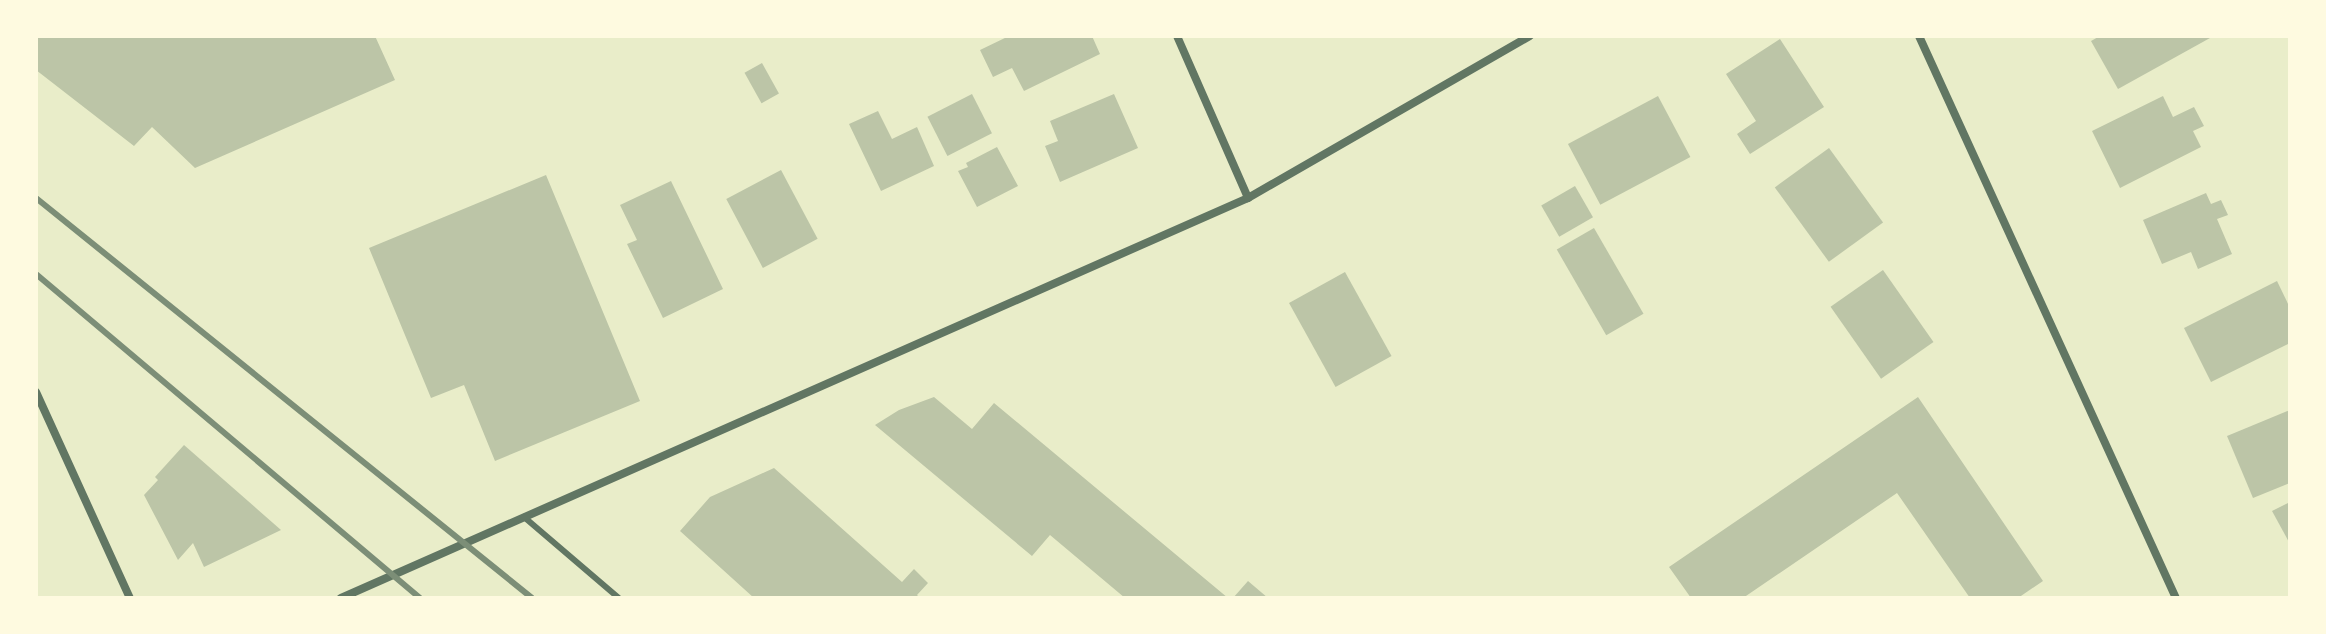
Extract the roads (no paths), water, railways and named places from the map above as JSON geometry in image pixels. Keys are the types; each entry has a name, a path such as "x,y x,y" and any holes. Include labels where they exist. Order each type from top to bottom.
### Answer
{"street":[{"path":"1177,36 1248,198"},
{"path":"341,598 1248,198 1530,36"},
{"path":"1919,36 2176,598"},
{"path":"36,392 130,598"}],"lane":[{"path":"524,517 619,598"}],"railway":[{"path":"36,198 532,598"},
{"path":"36,274 420,598"}]}
